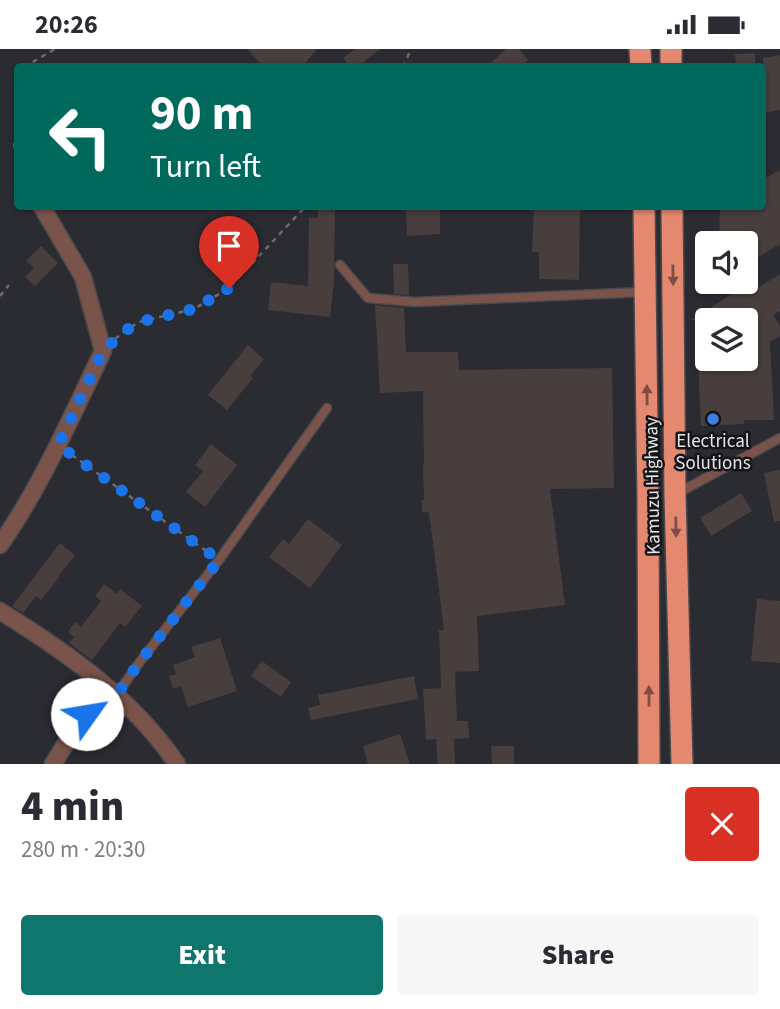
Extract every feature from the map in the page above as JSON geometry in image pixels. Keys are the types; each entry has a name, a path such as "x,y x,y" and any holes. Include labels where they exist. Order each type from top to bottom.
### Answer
{"highway":[{"name":"Kamuzu Highway","path":"644,210 649,764"},
{"name":"Kamuzu Highway","path":"672,210 675,495 682,764"}],"street":[{"path":"0,545 58,445 103,351 83,277 44,210"},
{"path":"0,611 65,653 117,694 161,740 177,764"},
{"path":"53,764 87,714 117,694"}],"lane":[{"path":"340,265 368,297 415,302 646,292"},
{"path":"117,694 219,560 327,408"},
{"path":"675,495 780,438"}],"path":[{"path":"31,63 55,49"},
{"path":"103,351 139,322 194,309 229,288 302,210"},
{"path":"0,296 9,285"},
{"path":"58,445 219,560"}],"building":[{"path":"247,49 317,49 305,63 260,63"},
{"path":"355,49 380,49 362,63 347,63 343,58"},
{"path":"506,49 519,49 528,60 525,63 490,63"},
{"path":"755,53 755,63 736,63 735,54"},
{"path":"780,55 780,110 766,112 766,63 763,63 763,58"},
{"path":"780,170 780,244 758,258 758,231 719,231 720,210 766,210 766,177"},
{"path":"318,210 335,210 334,281 330,317 268,310 271,282 308,286 309,218 318,218"},
{"path":"406,210 440,210 440,234 407,236"},
{"path":"534,210 580,210 579,280 539,279 539,252 532,252"},
{"path":"41,246 58,263 35,286 25,277 34,268 26,261"},
{"path":"393,264 408,264 409,295 394,294"},
{"path":"780,274 780,311 773,315 780,326 780,336 770,342 774,420 744,420 744,424 701,426 699,371 758,371 758,308 710,308 732,294 758,294 758,288"},
{"path":"375,305 404,308 406,352 458,352 459,370 612,368 614,488 550,489 565,605 477,616 479,671 455,672 457,721 468,721 469,738 454,739 455,764 438,764 436,739 426,740 423,689 441,688 439,630 444,630 429,512 422,512 423,391 380,393"},
{"path":"248,345 264,359 250,376 253,378 227,410 208,395"},
{"path":"211,444 237,465 205,507 186,492 203,471 195,465"},
{"path":"780,470 780,521 774,522 764,473"},
{"path":"741,493 752,511 711,536 700,518"},
{"path":"308,519 342,545 310,588 269,557 283,539 289,544"},
{"path":"60,543 75,556 60,576 41,600 36,596 23,613 12,606"},
{"path":"104,584 117,594 120,589 142,606 125,627 120,623 92,660 69,643 74,637 68,632 75,622 81,627 101,601 95,596"},
{"path":"757,599 780,601 780,663 751,661"},
{"path":"220,638 237,691 188,707 181,686 173,689 169,676 176,674 173,665 195,657 191,647"},
{"path":"262,661 291,682 281,697 251,676"},
{"path":"414,676 418,699 311,720 308,708 320,705 318,695"},
{"path":"400,734 410,764 368,764 363,746"},
{"path":"491,746 514,746 514,764 492,764"}],"place":[{"name":"Electrical Solutions","path":"713,419"}],"route":[{"path":"87,714 117,694 219,560 58,445 103,351 114,340 139,322 194,309 229,288"}]}
